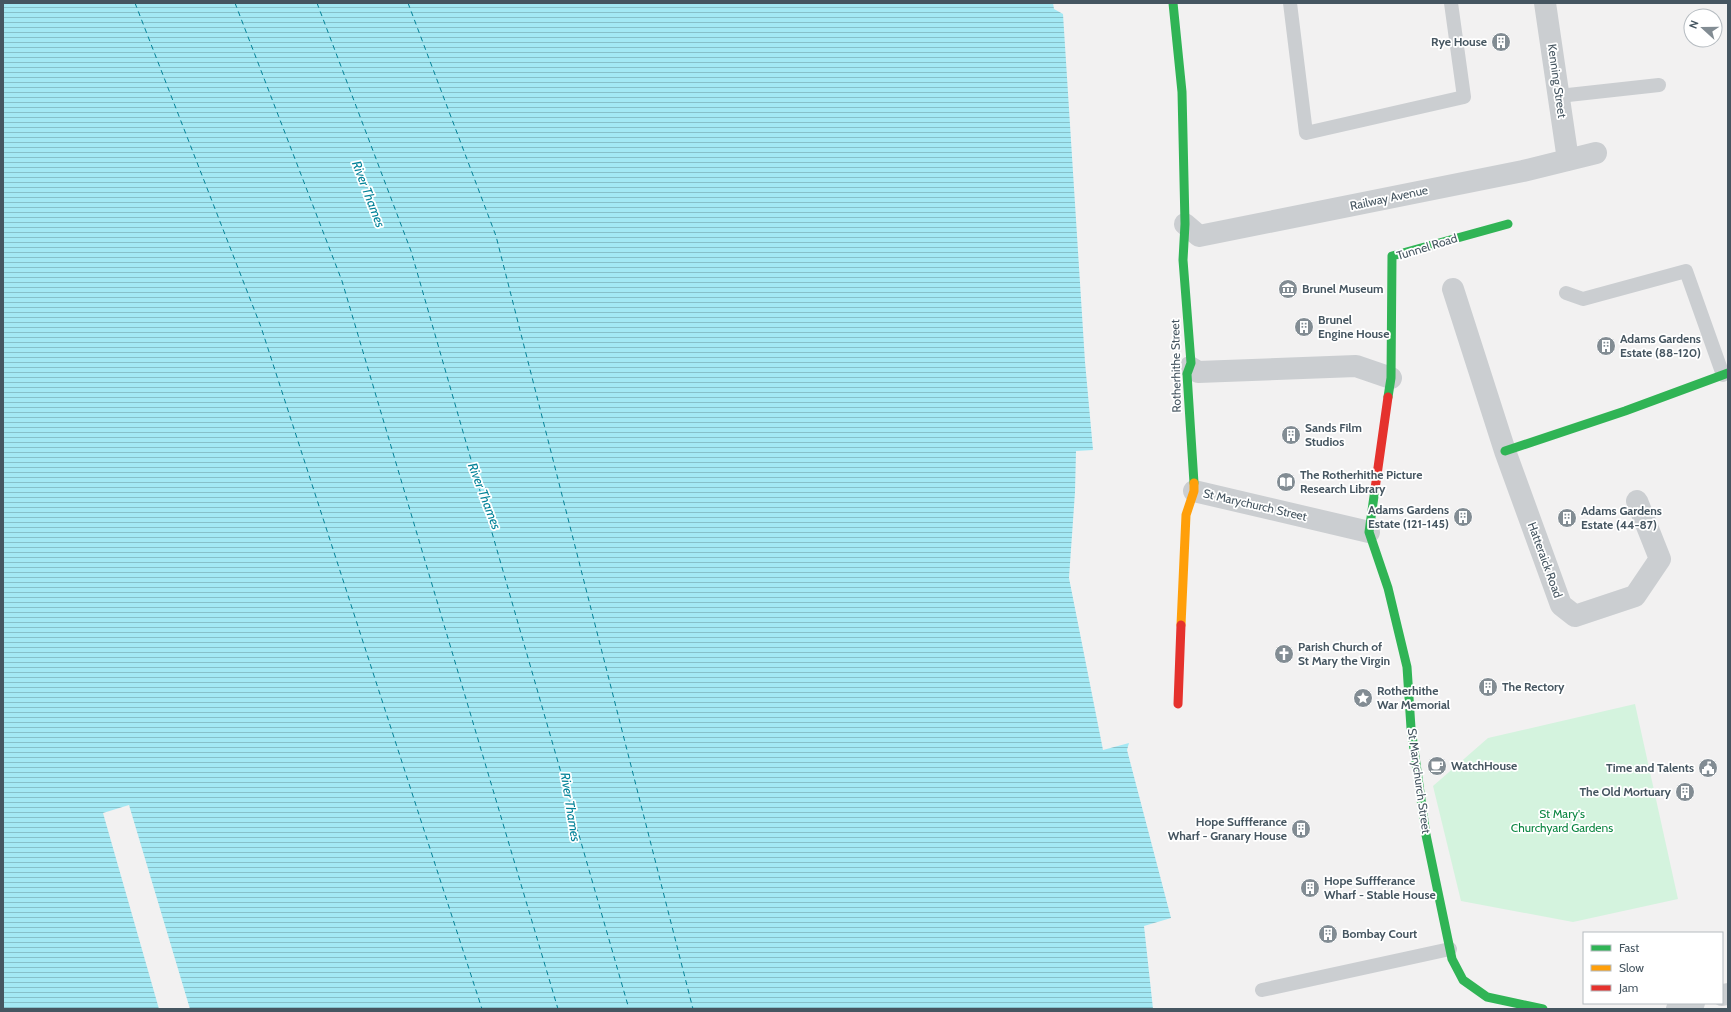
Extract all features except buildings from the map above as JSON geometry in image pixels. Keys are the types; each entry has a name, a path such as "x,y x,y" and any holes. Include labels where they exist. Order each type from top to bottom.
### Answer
{"street":[{"name":"Rotherhithe Street","path":"1173,3 1182,92 1184,224 1183,260 1191,363 1187,374 1194,491 1186,515 1178,704"},
{"name":"Kenning Street","path":"1545,3 1568,160"},
{"name":"Railway Avenue","path":"1184,224 1199,236 1516,172 1596,153"},
{"name":"Tunnel Road","path":"1369,532 1391,378 1392,256 1508,224"},
{"name":"Hatteraick Road","path":"1453,289 1505,451 1561,605 1575,616 1635,596 1660,559 1637,501"},
{"path":"1190,367 1198,372 1356,366 1391,378"},
{"path":"1505,451 1625,411 1726,374"},
{"name":"St Marychurch Street","path":"1194,491 1369,532 1388,588 1407,667 1411,728 1425,828 1452,959 1463,980 1487,997 1543,1009"},
{"path":"1677,1009 1691,1004"}],"lane":[{"path":"1290,3 1306,133 1464,97 1451,3"},
{"path":"1559,96 1659,85"},
{"path":"1566,293 1583,299 1686,271 1726,374"},
{"path":"1262,990 1450,949"}],"green space":[{"name":"St Mary's Churchyard Gardens","path":"1635,704 1678,899 1573,922 1461,901 1433,786 1488,738"}],"water":[{"name":"River Thames","path":"3,3 1053,3 1054,9 1063,14 1085,362 1093,450 1076,451 1075,492 1069,578 1103,750 1129,743 1127,750 1171,918 1144,926 1153,1009 3,1009"}],"pier":[{"path":"129,805 190,1009 159,1009 103,813"}],"ferry route":[{"path":"135,3 261,327 482,1009"},
{"path":"235,3 342,281 558,1009"},
{"path":"317,3 411,251 629,1009"},
{"path":"408,3 496,236 693,1009"}],"traffic: fast":[{"path":"1173,3 1182,92 1185,224 1183,260 1191,363 1187,374 1194,483"},
{"path":"1388,397 1391,378 1392,256 1508,224"},
{"path":"1505,451 1625,411 1728,373"},
{"path":"1375,489 1369,532 1388,588 1407,667 1411,728 1426,835 1452,959 1463,980 1487,997 1543,1009"}],"traffic: slow":[{"path":"1181,625 1186,515 1194,491 1194,483"}],"traffic: jam":[{"path":"1375,489 1388,397"},
{"path":"1178,704 1181,625"}],"place":[{"name":"Rye House","path":"1501,42"},
{"name":"Brunel Museum","path":"1288,289"},
{"name":"Brunel Engine House","path":"1304,327"},
{"name":"Adams Gardens Estate (88-120)","path":"1606,346"},
{"name":"Sands Film Studios","path":"1291,435"},
{"name":"The Rotherhithe Picture Research Library","path":"1286,482"},
{"name":"Adams Gardens Estate (121-145)","path":"1463,517"},
{"name":"Adams Gardens Estate (44-87)","path":"1567,518"},
{"name":"Parish Church of St Mary the Virgin","path":"1284,654"},
{"name":"The Rectory","path":"1488,687"},
{"name":"Rotherhithe War Memorial","path":"1363,698"},
{"name":"WatchHouse","path":"1437,766"},
{"name":"Time and Talents","path":"1708,768"},
{"name":"The Old Mortuary","path":"1685,792"},
{"name":"Hope Suffferance Wharf - Granary House","path":"1301,829"},
{"name":"Hope Suffferance Wharf - Stable House","path":"1310,888"},
{"name":"Bombay Court","path":"1328,934"}]}
